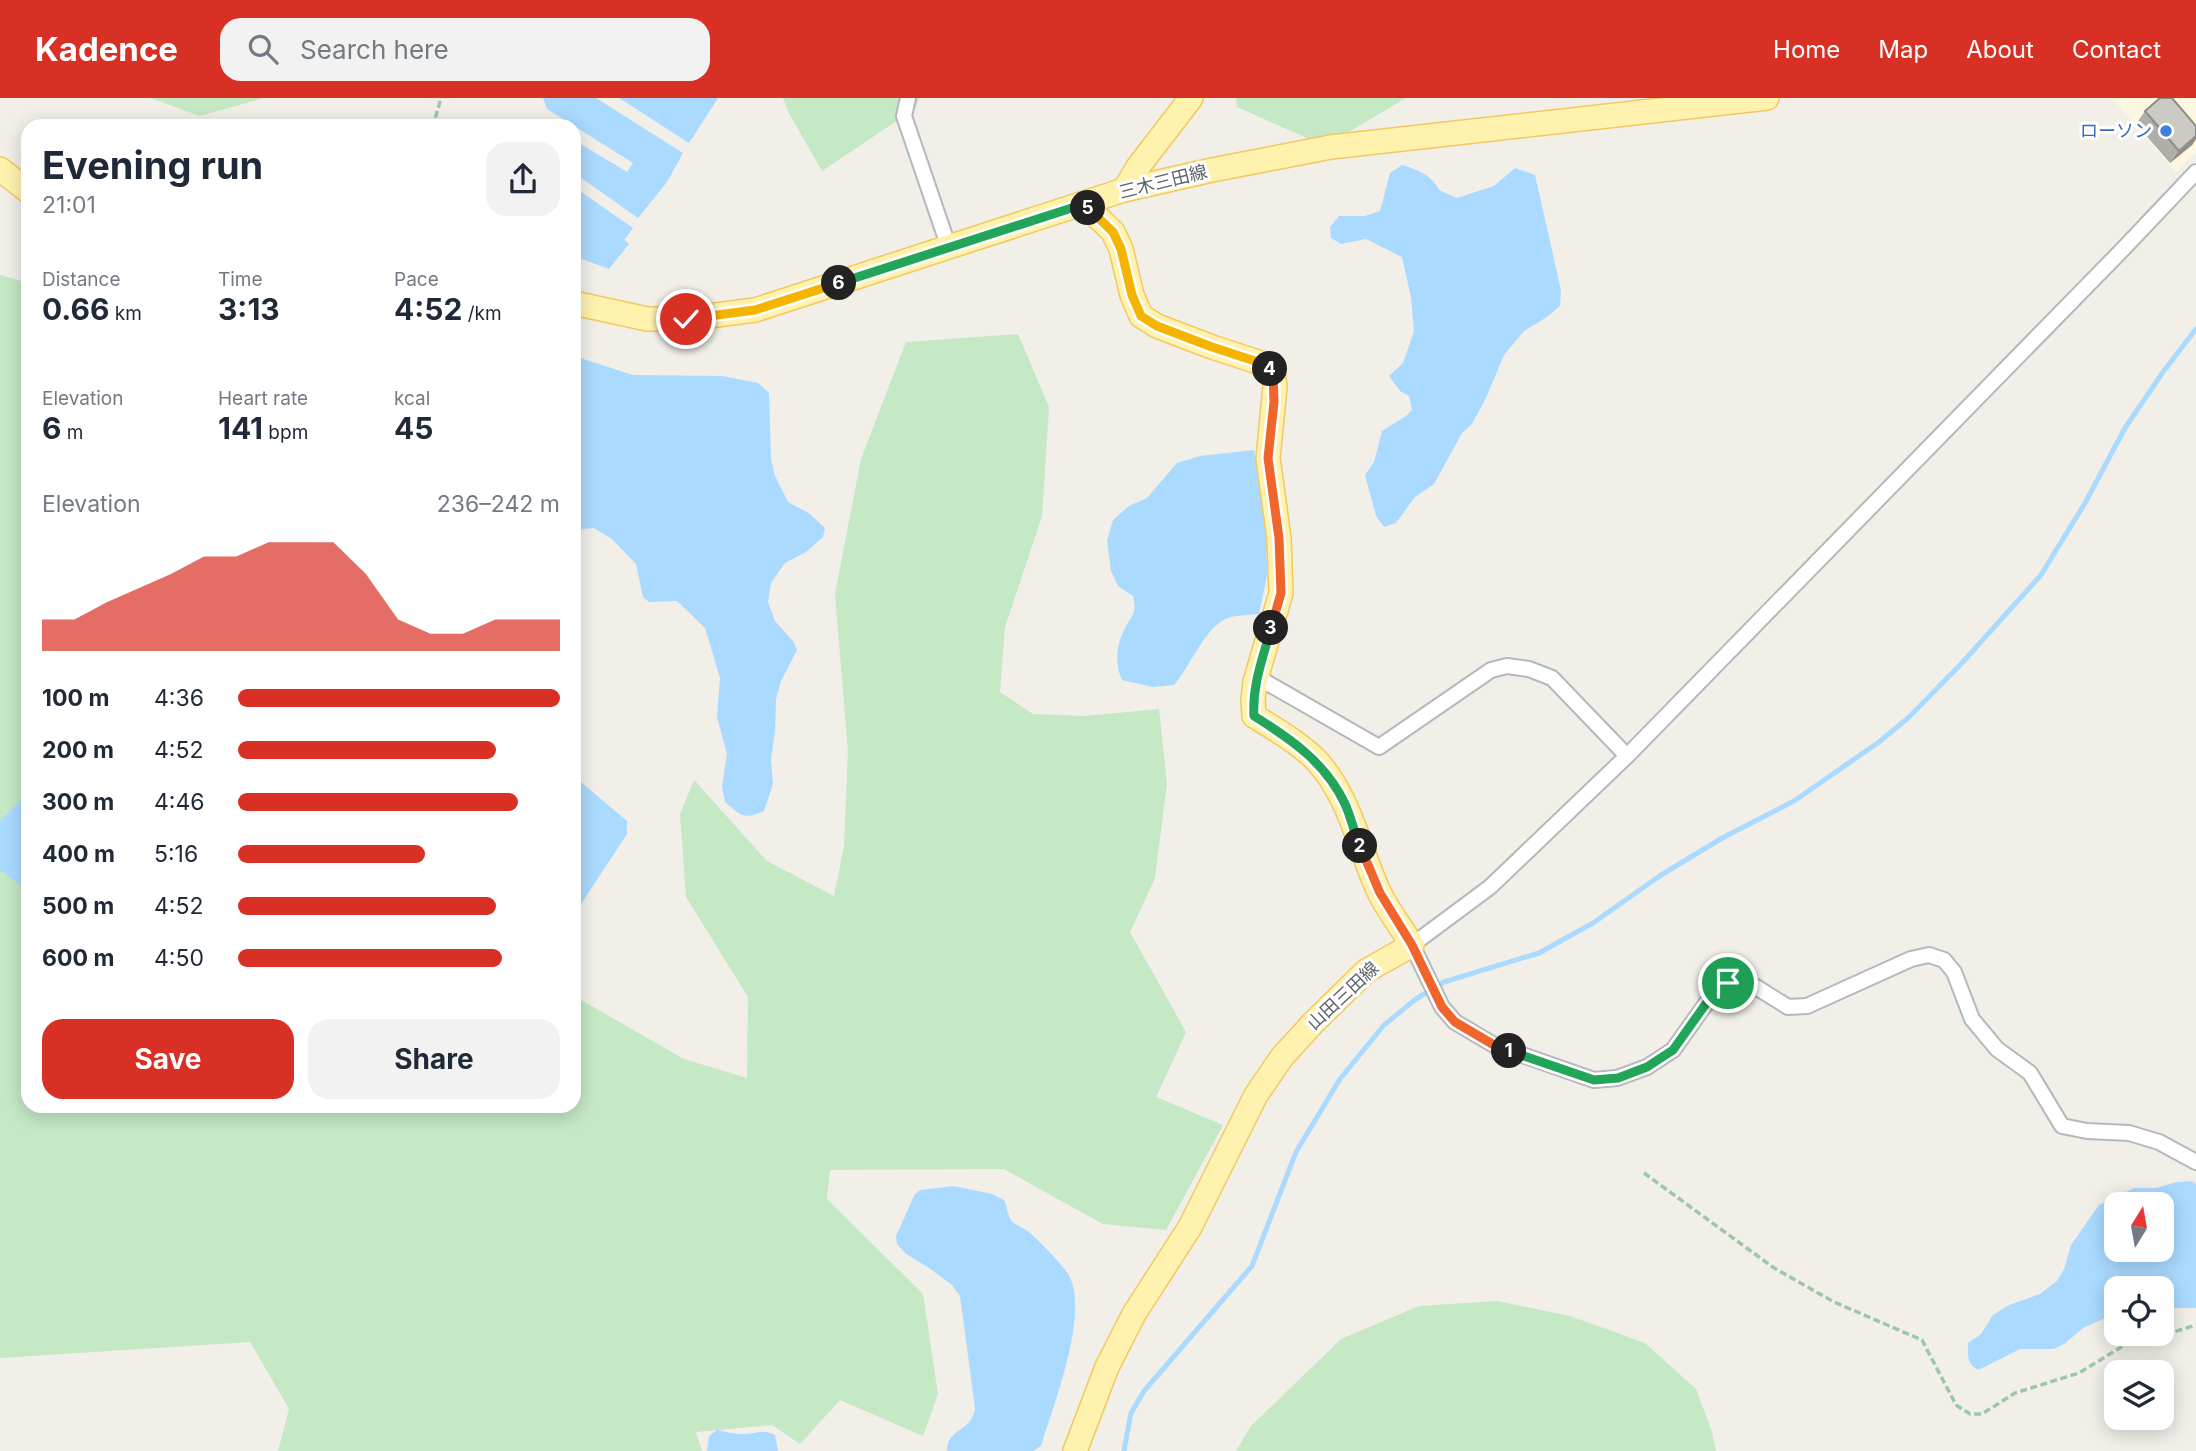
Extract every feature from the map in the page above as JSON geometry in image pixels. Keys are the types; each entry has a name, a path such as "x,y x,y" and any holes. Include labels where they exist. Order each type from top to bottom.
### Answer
{"main road":[{"path":"1124,190 1138,167 1191,98"},
{"name":"三木三田線","path":"581,304 648,318 686,319 755,310 1124,190 1212,170 1331,148 1767,98"},
{"path":"0,169 21,186"},
{"path":"1084,204 1113,232 1121,249 1132,295 1141,316 1157,326 1261,363 1273,372 1274,402 1268,458 1279,538 1281,593 1257,677 1253,699 1254,716 1315,760 1332,781 1345,804 1380,893 1412,945"},
{"name":"山田三田線","path":"1075,1451 1107,1367 1134,1314 1190,1227 1256,1094 1282,1056 1366,971 1412,945"}],"street":[{"path":"908,98 904,116 949,248"},
{"path":"2196,172 1627,756 1490,887 1412,945 1442,1007 1455,1022 1494,1045 1594,1080 1618,1078 1637,1071 1673,1050 1715,991 1728,983 1744,982 1788,1007 1807,1006 1911,960 1929,955 1944,960 1954,972 1972,1019 1997,1049 2030,1073 2062,1126 2087,1131 2129,1133 2159,1142 2196,1162"},
{"path":"1257,677 1379,747 1492,670 1507,666 1528,669 1552,678 1627,756"}],"path":[{"path":"435,119 442,98"},
{"path":"1644,1173 1774,1268 1834,1302 1922,1340 1956,1405 1970,1414 1982,1414 2015,1393 2079,1373 2128,1343 2196,1325"}],"shaded area":[{"path":"2112,98 2196,98 2196,152 2176,173"}],"green space":[{"path":"150,98 264,98 200,116"},
{"path":"783,98 919,98 916,108 822,171"},
{"path":"1236,98 1406,98 1325,146 1237,107"},
{"path":"0,275 21,281 21,1113 581,1113 581,1000 684,1059 747,1078 748,997 686,897 680,814 694,780 767,861 834,896 844,846 848,751 835,594 861,459 906,342 1018,334 1049,407 1042,516 1005,627 1000,692 1033,714 1084,716 1159,709 1167,784 1155,878 1130,932 1186,1032 1156,1097 1223,1125 1166,1230 1103,1224 1004,1169 830,1170 827,1199 923,1294 938,1394 923,1436 840,1400 800,1444 772,1425 696,1432 702,1451 278,1451 289,1409 250,1342 0,1358"},
{"path":"1497,1301 1570,1316 1645,1343 1696,1389 1716,1451 1236,1451 1251,1426 1341,1339 1419,1306"}],"water":[{"path":"543,98 596,98 683,153 667,182 638,218 581,178 581,144 627,172 633,163 581,130 581,119 563,119 547,109"},
{"path":"619,98 718,98 689,143"},
{"path":"1402,165 1424,174 1439,190 1457,198 1494,186 1515,168 1535,175 1561,290 1560,306 1524,331 1504,355 1472,424 1462,433 1434,484 1415,497 1396,523 1384,527 1376,516 1365,475 1374,462 1382,431 1412,410 1409,396 1400,391 1389,376 1403,363 1414,331 1411,297 1402,257 1366,239 1341,244 1331,238 1330,227 1339,216 1365,216 1380,211 1390,173"},
{"path":"581,192 633,228 624,240 629,244 609,269 581,259"},
{"path":"581,358 633,375 722,376 758,383 769,393 771,459 775,476 788,502 810,514 825,528 823,537 806,552 785,563 771,583 768,602 775,621 793,641 797,650 781,681 776,699 771,760 773,784 764,811 747,816 735,811 725,802 722,787 727,754 717,717 720,678 705,628 677,601 649,602 643,597 636,564 612,539 594,528 582,529"},
{"path":"1254,450 1266,532 1267,575 1259,614 1231,617 1214,627 1174,685 1153,687 1122,680 1117,662 1118,650 1123,632 1134,612 1134,603 1133,596 1118,586 1111,571 1107,541 1113,520 1129,506 1147,498 1177,463 1200,456"},
{"path":"581,782 627,821 627,834 581,904"},
{"path":"21,800 21,886 0,870 0,821"},
{"path":"2192,1181 2196,1184 2196,1308 2174,1308 2174,1276 2104,1276 2104,1318 2083,1328 2054,1349 2020,1349 1978,1370 1971,1365 1968,1343 1981,1334 1993,1315 2009,1305 2040,1294 2057,1281 2064,1269 2071,1245 2099,1205 2104,1203 2104,1262 2174,1262 2174,1192 2126,1192 2134,1188 2156,1188 2177,1182"},
{"path":"953,1186 992,1194 1004,1200 1011,1220 1029,1232 1053,1256 1066,1271 1073,1287 1075,1307 1068,1357 1041,1446 1033,1451 947,1451 951,1438 969,1422 975,1408 960,1296 952,1285 906,1254 897,1244 896,1236 915,1194 920,1190"},
{"path":"717,1430 739,1434 771,1433 775,1435 778,1451 707,1451 709,1436"}],"building":[{"path":"2160,98 2172,98 2196,126 2196,136 2179,151 2145,111"}],"waterway":[{"path":"1124,1451 1131,1413 1144,1391 1252,1266 1296,1152 1340,1079 1384,1025 1416,999 1444,982 1539,953 1593,923 1661,875 1724,837 1794,801 1879,742 1908,718 2041,575 2085,503 2125,428 2196,329"}],"place":[{"name":"ローソン","path":"2166,131"}],"route":[{"path":"686,319 755,310 1084,204 1113,232 1121,249 1132,295 1141,316 1157,326 1261,363 1273,372 1275,387 1268,458 1279,538 1281,593 1255,682 1254,716 1315,760 1332,781 1345,804 1380,893 1412,945 1442,1007 1455,1022 1494,1045 1594,1080 1618,1078 1647,1067 1673,1050 1715,991 1728,983"}]}
